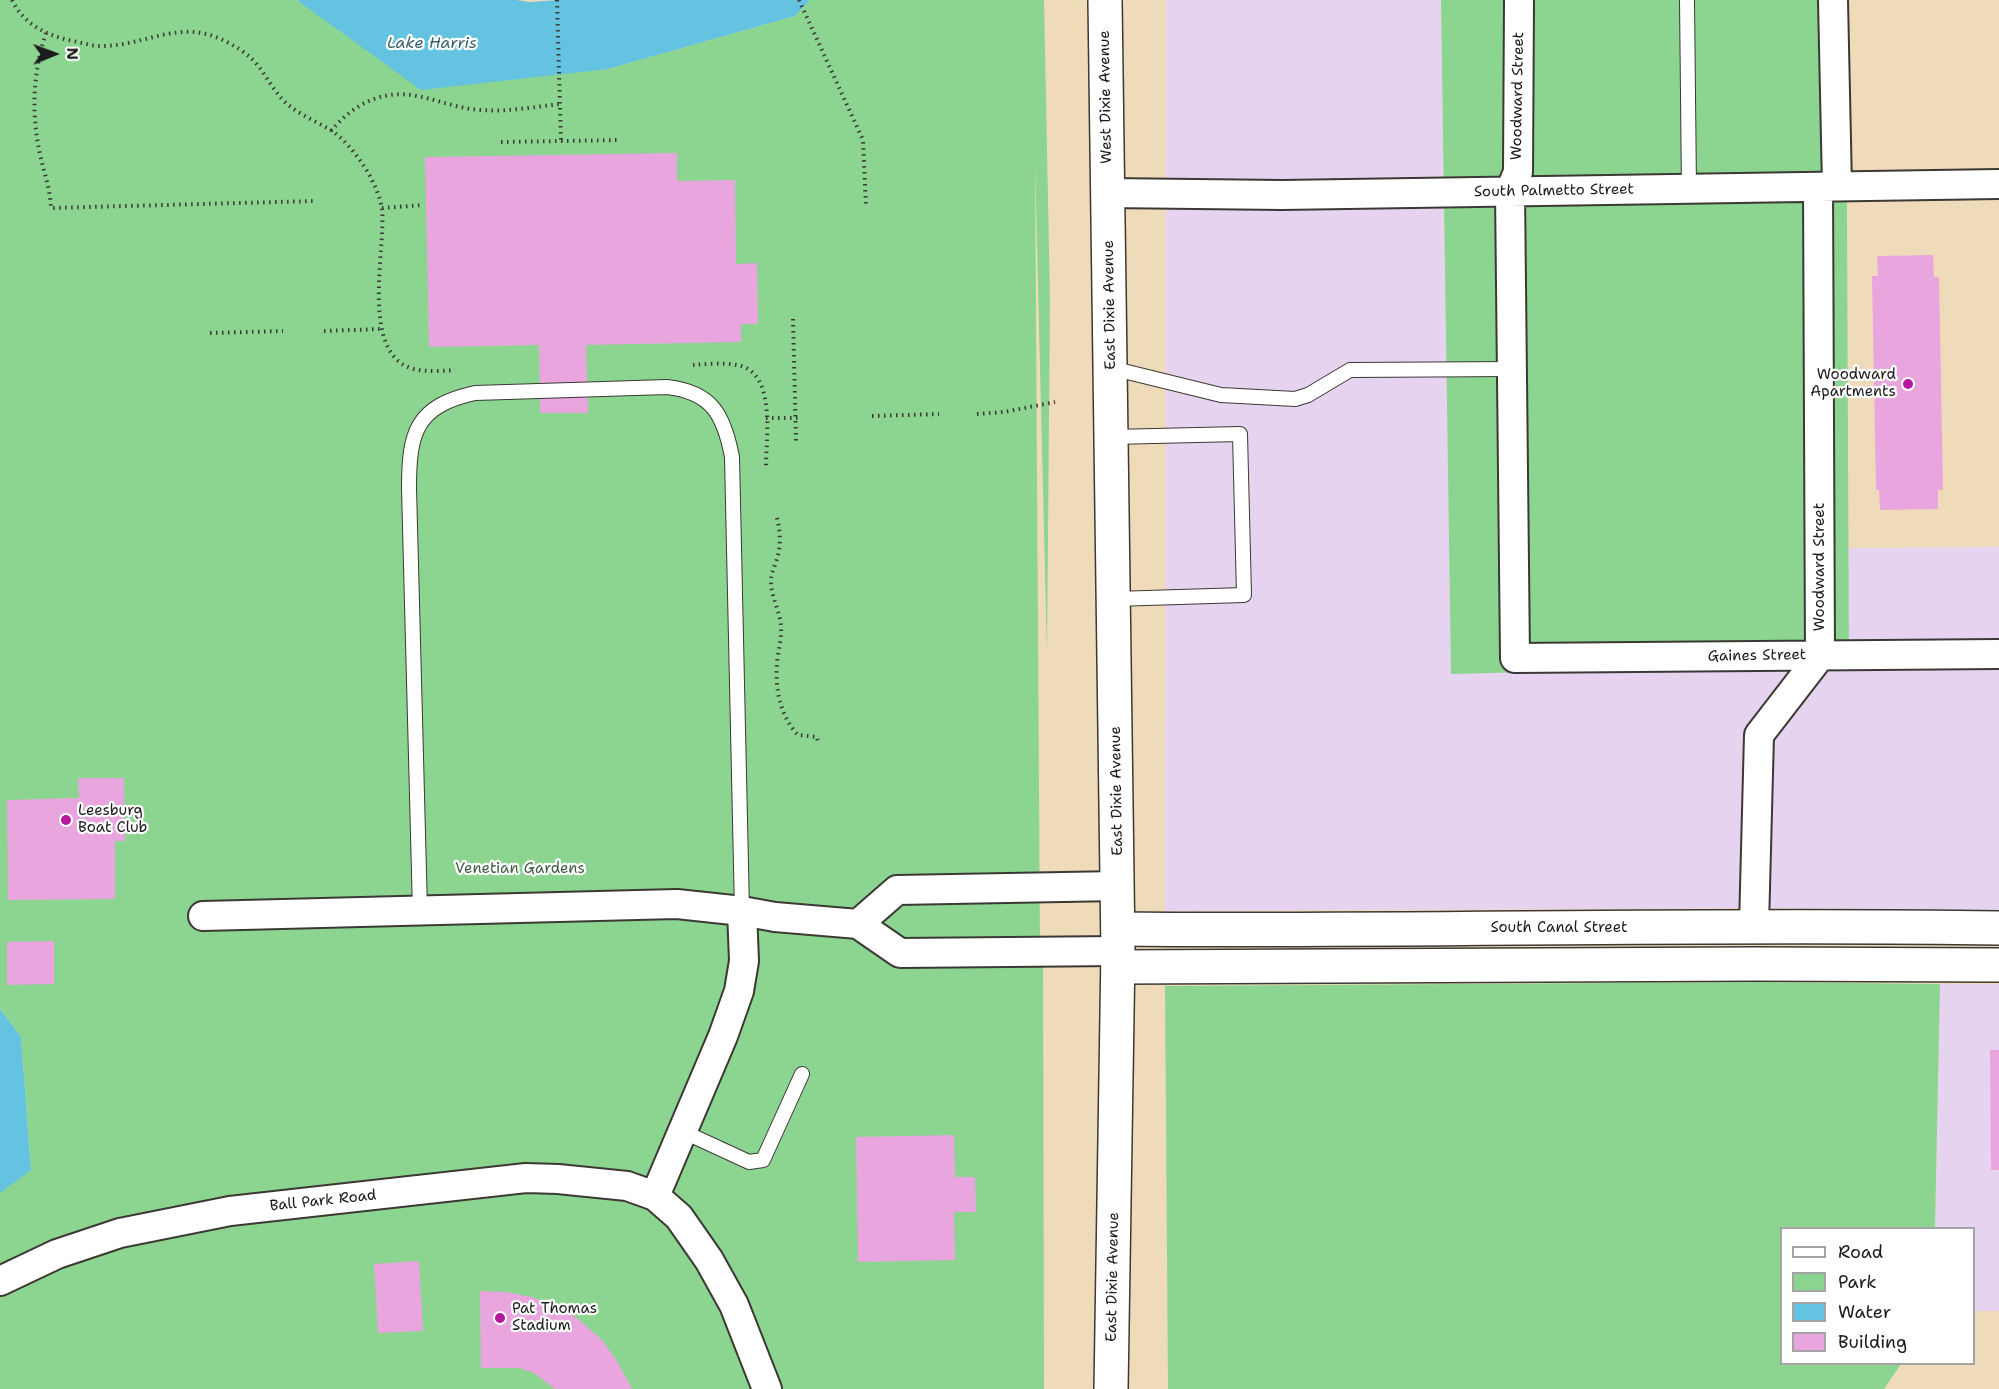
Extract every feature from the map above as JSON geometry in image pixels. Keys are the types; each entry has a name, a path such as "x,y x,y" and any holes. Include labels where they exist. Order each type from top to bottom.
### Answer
{"street":[{"name":"West Dixie Avenue","path":"1105,0 1108,193"},
{"name":"Woodward Street","path":"1515,658 1510,191 1518,172 1519,0"},
{"name":"Woodward Street","path":"1820,656 1827,186 1833,0"},
{"name":"South Palmetto Street","path":"1108,193 1282,195 1999,184"},
{"name":"East Dixie Avenue","path":"1108,193 1118,886 1111,1389"},
{"name":"Gaines Street","path":"1515,658 1999,654"},
{"path":"1754,926 1759,735 1820,656"},
{"path":"858,924 897,890 1118,886"},
{"path":"203,916 677,904 742,910 775,917 858,924 900,953 1118,949 1743,964 1999,965"},
{"path":"655,1196 684,1132 739,991 744,961 742,910"},
{"name":"South Canal Street","path":"1118,949 1241,930 1754,926 1999,928"},
{"name":"Ball Park Road","path":"0,1281 57,1254 120,1233 230,1211 526,1178 627,1186 655,1196 679,1217 709,1260 734,1305 767,1389"}],"lane":[{"path":"1687,0 1689,189"},
{"path":"1111,368 1221,395 1295,399 1308,395 1350,370 1511,369"},
{"path":"420,911 409,488 409,459 417,428 435,408 447,401 476,393 667,387 698,394 712,405 721,418 728,436 732,457 742,910"},
{"path":"1112,436 1240,434 1244,595 1114,599"},
{"path":"684,1132 749,1162 763,1160 802,1074"}],"path":[{"path":"12,0 24,18 46,33 67,40 105,46 176,33 197,32 218,38 252,60 282,99 297,111 332,131 347,144 375,187 382,208 379,314 381,329 388,347 400,361 413,369 458,370"},
{"path":"557,0 561,141"},
{"path":"799,0 863,140 866,207"},
{"path":"46,33 37,70 34,110 40,154 49,182 51,208 315,201"},
{"path":"332,131 343,116 358,106 389,95 418,96 483,111 560,104"},
{"path":"501,142 621,140"},
{"path":"382,208 423,205"},
{"path":"794,319 798,418 796,441"},
{"path":"324,331 381,329"},
{"path":"210,333 283,331"},
{"path":"977,414 1004,412 1055,402"},
{"path":"872,416 939,414"},
{"path":"766,418 798,418"},
{"path":"777,519 780,542 771,580 780,612 782,632 777,661 780,700 784,716 790,727 798,735 818,737 818,742"}],"shaded area":[{"path":"1166,0 1441,0 1451,673 1849,664 1848,548 1999,547 1999,910 1754,908 1165,911"},
{"path":"1940,984 1999,984 1999,1311 1975,1311 1975,1227 1935,1227"}],"green space":[{"name":"Venetian Gardens","path":"0,0 297,0 314,11 608,69 795,16 810,0 1044,0 1050,299 1047,654 1035,162 1040,945 1043,945 1044,1389 0,1389 0,1193 31,1169 21,1037 0,1009"},
{"path":"1441,0 1846,0 1849,664 1451,674"},
{"path":"1755,982 1940,984 1935,1227 1780,1227 1780,1365 1900,1365 1884,1389 1168,1389 1165,986"}],"water":[{"name":"Lake Harris","path":"297,0 517,0 529,2 810,0 795,16 608,69 421,90"},
{"path":"0,1009 21,1037 31,1170 0,1193"}],"building":[{"path":"677,153 677,181 735,180 736,264 757,263 758,324 741,324 741,342 586,345 588,413 540,413 539,345 429,347 425,157"},
{"name":"Woodward Apartments","path":"1933,255 1934,277 1939,277 1943,490 1938,490 1938,509 1880,510 1879,490 1876,490 1872,276 1878,276 1877,256"},
{"name":"Leesburg Boat Club","path":"78,778 124,778 125,841 115,841 115,899 8,900 7,800 79,798"},
{"path":"54,941 54,984 7,985 7,942"},
{"path":"1990,1050 1999,1050 1999,1170 1991,1170"},
{"path":"954,1135 955,1177 975,1177 976,1212 954,1212 955,1260 858,1262 856,1137"},
{"path":"419,1261 423,1331 378,1333 374,1264"},
{"path":"480,1291 506,1292 532,1297 559,1307 577,1318 603,1341 632,1389 555,1389 534,1373 520,1368 481,1368"}],"place":[{"name":"Woodward Apartments","path":"1908,384"},
{"name":"Leesburg Boat Club","path":"66,820"},
{"name":"Pat Thomas Stadium","path":"500,1318"}]}
